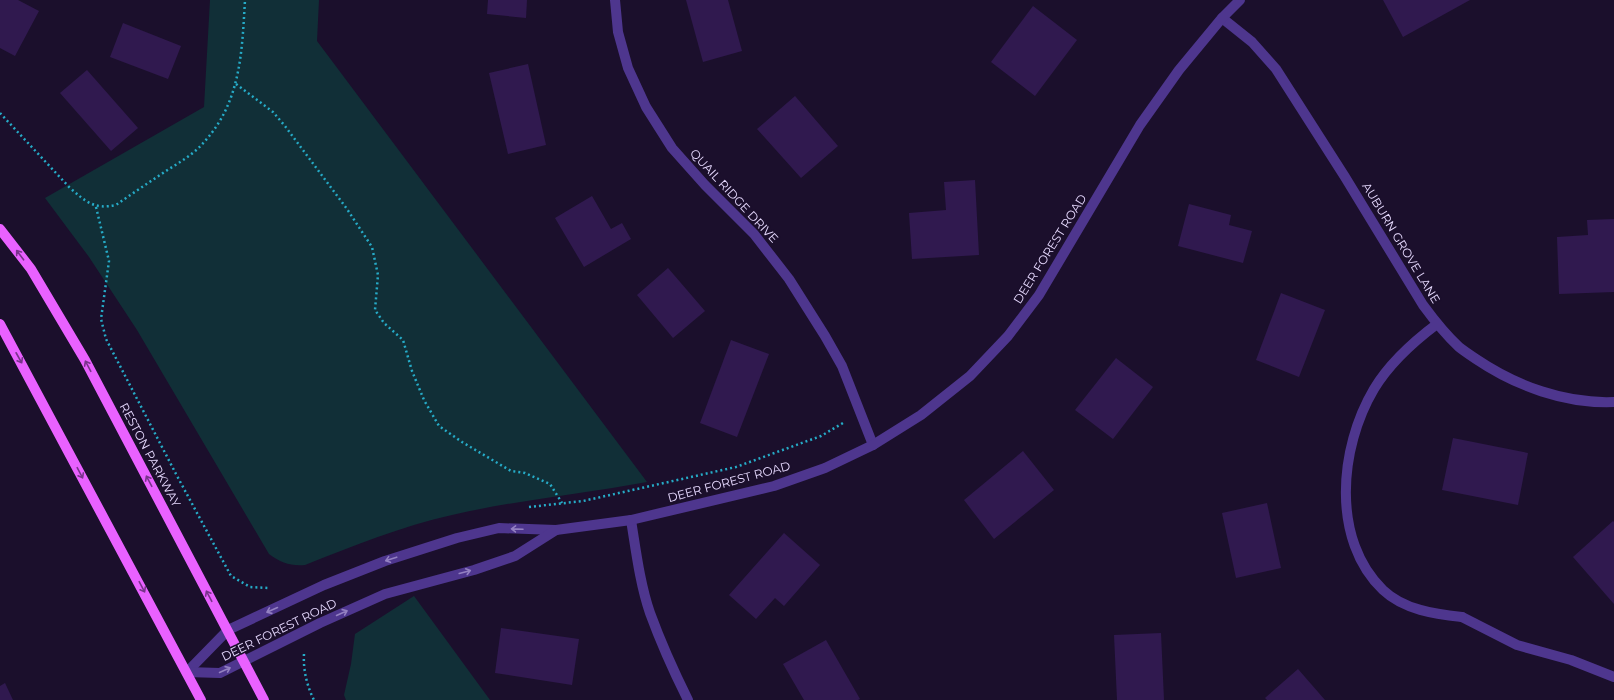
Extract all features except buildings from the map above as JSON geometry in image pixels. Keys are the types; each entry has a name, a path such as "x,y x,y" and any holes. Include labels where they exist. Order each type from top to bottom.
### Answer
{"main road":[{"name":"RESTON PARKWAY","path":"0,229 30,270 85,360 264,700"},
{"path":"0,324 202,700"}],"street":[{"name":"QUAIL RIDGE DRIVE","path":"615,0 618,32 628,68 646,107 672,148 705,185 754,234 789,279 826,336 842,366 873,445"},
{"name":"DEER FOREST ROAD","path":"187,672 228,630 324,585 386,561 457,538 499,528 556,530 631,520 774,486 825,468 873,445 921,415 970,376 1008,336 1039,295 1140,125 1179,70 1222,18 1240,0"},
{"name":"AUBURN GROVE LANE","path":"1222,18 1252,42 1276,69 1345,177 1423,305 1437,324 1460,348 1491,369 1534,389 1570,399 1614,402"},
{"path":"1437,324 1392,364 1374,390 1359,420 1347,469 1347,508 1354,546 1364,568 1384,591 1405,604 1433,614 1462,617 1517,645 1571,660 1614,677"},
{"path":"631,520 639,567 650,612 670,662 688,700"},
{"name":"DEER FOREST ROAD","path":"187,672 220,673 307,630 385,594 474,570 515,556 556,530"}],"path":[{"path":"0,114 82,199 96,207 106,208 116,205 189,156 204,142 219,124 236,84 243,49 245,0"},
{"path":"236,84 273,112 285,126 347,209 372,247 378,275 375,310 384,323 403,340 412,372 424,400 439,426 462,442 511,471 525,473 550,484 562,503"},
{"path":"96,207 109,261 101,319 106,339 231,576 250,588 260,589 274,587"},
{"path":"525,508 583,501 736,467 821,436 860,412"},
{"path":"307,630 304,644 303,662 307,684 314,700"}],"shaded area":[{"path":"210,0 319,0 317,41 647,482 501,505 433,520 378,537 305,565 286,563 269,554 137,330 89,257 45,198 204,107"},
{"path":"414,596 490,700 346,700 344,695 351,664 355,634"}]}
